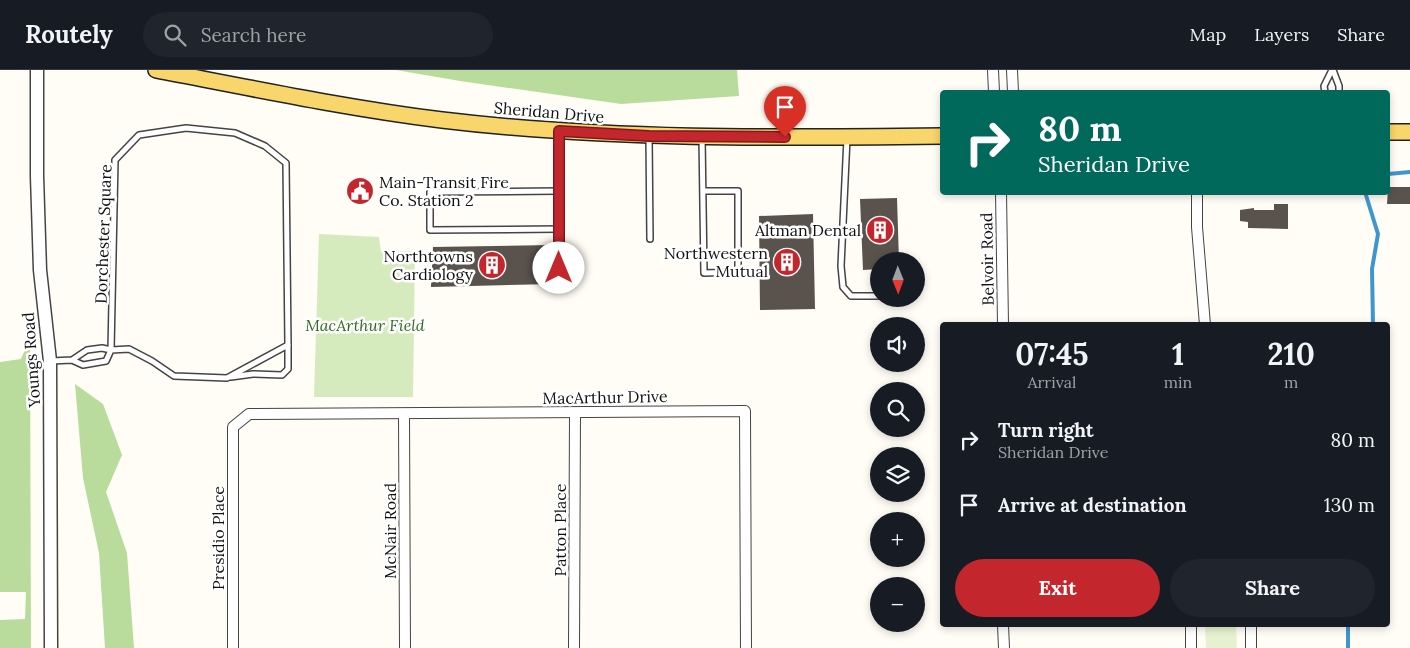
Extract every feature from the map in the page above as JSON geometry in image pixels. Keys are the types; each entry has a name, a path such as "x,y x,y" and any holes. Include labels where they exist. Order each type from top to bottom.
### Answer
{"main road":[{"name":"Sheridan Drive","path":"156,70 443,120 559,131 702,137 940,136"},
{"path":"1390,132 1410,132"}],"street":[{"name":"Youngs Road","path":"37,70 37,176 40,270 50,361 51,648"},
{"path":"993,70 994,90"},
{"path":"1012,70 1013,90"},
{"name":"Belvoir Road","path":"1002,195 1003,322"},
{"path":"1197,195 1197,227 1205,322"},
{"name":"Patton Place","path":"574,648 575,412"},
{"name":"MacArthur Drive","path":"233,427 248,414 745,412 746,648"},
{"name":"McNair Road","path":"404,414 405,648"},
{"name":"Presidio Place","path":"233,427 233,648"},
{"path":"1003,627 1004,648"},
{"path":"1191,627 1191,648"},
{"path":"1251,627 1251,648"}],"lane":[{"path":"1325,90 1324,86 1332,70"},
{"path":"1332,70 1339,90"},
{"name":"Dorchester Square","path":"50,361 72,360 83,365 106,361 111,350 114,160 139,135 186,128 235,133 265,146 286,163 288,369 282,375 253,374 227,378 174,376 129,349 111,350 102,348 87,350 72,360"},
{"path":"559,131 559,268"},
{"path":"649,136 650,239"},
{"path":"702,137 704,273 738,272 738,191 703,191"},
{"path":"847,137 842,266 843,287 851,296 870,296"},
{"path":"559,191 430,192 430,230 559,229"},
{"path":"227,378 288,345"}],"green space":[{"path":"396,70 737,70 739,96 621,104"},
{"name":"MacArthur Field","path":"319,234 379,237 381,252 415,251 413,397 314,397"},
{"path":"30,338 31,648 0,648 0,620 25,619 26,592 0,592 0,362 21,359"},
{"path":"75,384 103,404 122,455 106,492 127,553 134,648 105,648 99,553 83,478"},
{"path":"1205,627 1236,627 1237,648 1206,648"}],"building":[{"path":"1390,187 1410,187 1410,204 1387,204"},
{"name":"Altman Dental","path":"897,198 899,252 870,252 870,270 863,270 860,199"},
{"path":"1274,204 1288,204 1288,229 1248,228 1248,222 1240,221 1240,210 1254,208 1254,210 1274,210"},
{"name":"Northwestern Mutual","path":"813,214 815,309 760,310 759,216"},
{"name":"Northtowns Cardiology","path":"552,245 553,284 431,287 433,247"}],"waterway":[{"path":"1390,174 1410,172"},
{"path":"1366,195 1378,234 1372,269 1373,322"},
{"path":"1348,627 1348,648"}],"place":[{"name":"Main-Transit Fire Co. Station 2","path":"360,191"},
{"name":"Altman Dental","path":"880,230"},
{"name":"Northwestern Mutual","path":"787,262"},
{"name":"Northtowns Cardiology","path":"492,265"}],"route":[{"path":"559,268 559,131 649,136 785,137"}]}
